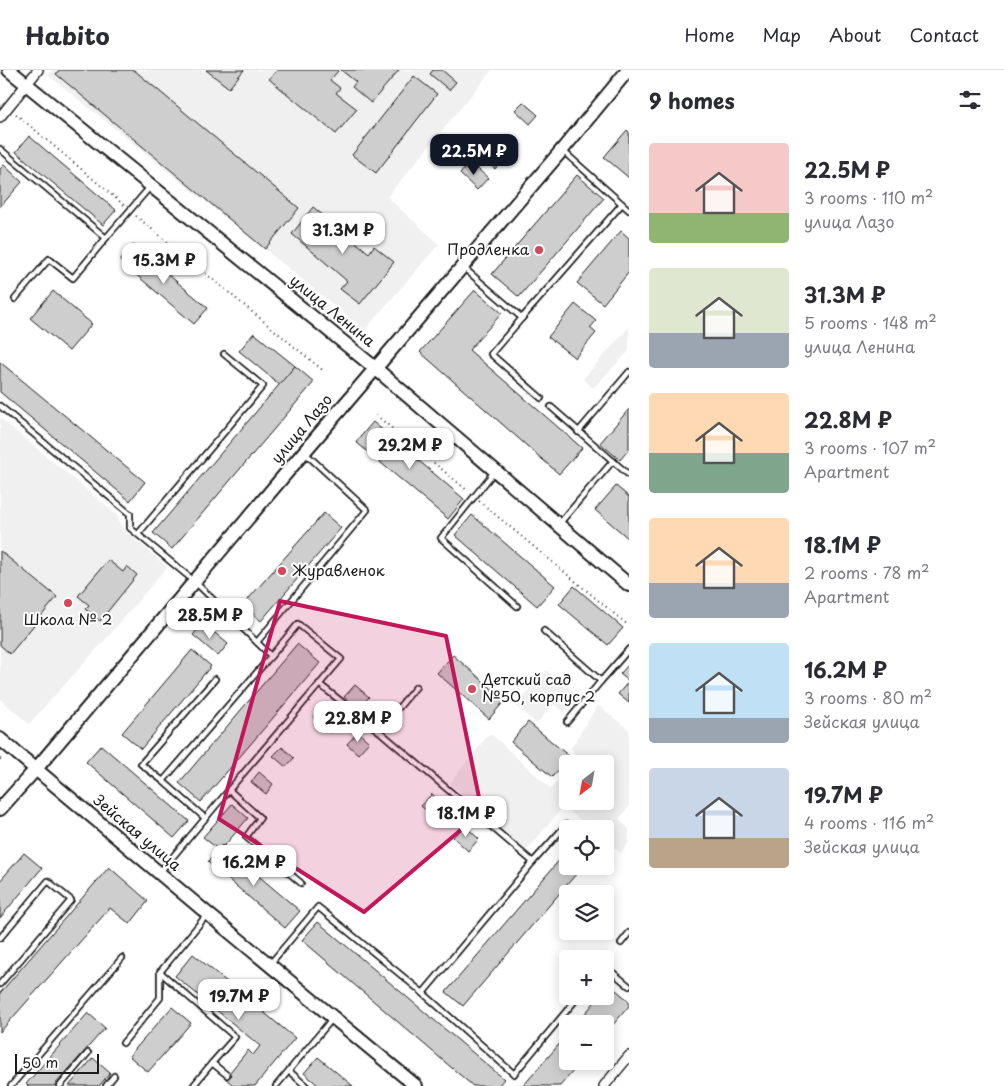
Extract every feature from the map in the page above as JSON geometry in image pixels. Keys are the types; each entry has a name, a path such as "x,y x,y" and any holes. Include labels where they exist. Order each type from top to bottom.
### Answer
{"street":[{"name":"улица Ленина","path":"9,70 376,368 629,585"},
{"path":"0,117 38,70"},
{"name":"улица Лазо","path":"0,809 36,769 628,70"},
{"name":"Зейская улица","path":"0,739 416,1086"},
{"path":"604,1086 629,1056"}],"lane":[{"path":"0,149 106,238"},
{"path":"562,150 629,210"},
{"path":"16,299 49,260 73,278 150,186"},
{"path":"541,398 491,354 622,204"},
{"path":"462,266 522,318"},
{"path":"138,534 263,386 224,354"},
{"path":"578,432 629,372"},
{"path":"0,406 130,514 130,528 194,581 271,656"},
{"path":"551,407 629,475"},
{"path":"257,642 367,510 304,452"},
{"path":"558,525 613,461"},
{"path":"622,468 629,467"},
{"path":"495,471 441,538 517,606"},
{"path":"159,873 341,659 298,624 163,781"},
{"path":"544,631 601,681"},
{"path":"567,722 629,649"},
{"path":"205,818 141,764 215,679"},
{"path":"319,684 533,862"},
{"path":"379,732 416,686"},
{"path":"228,790 260,818 246,837 302,883"},
{"path":"423,993 559,833"},
{"path":"0,938 48,881 71,900 0,984"},
{"path":"269,965 318,907 423,993 514,1074 572,1005"},
{"path":"123,1043 160,998 160,972 208,914"},
{"path":"621,943 629,933"},
{"path":"11,1086 122,958"},
{"path":"160,972 235,1037 193,1086"},
{"path":"614,974 629,986"},
{"path":"276,1086 333,1018"},
{"path":"60,1086 88,1053"},
{"path":"212,1063 227,1076"},
{"path":"288,1071 306,1086"},
{"path":"106,1086 114,1076"}],"path":[{"path":"8,108 325,372"},
{"path":"376,415 629,626"}],"highlighted area":[{"path":"280,601 446,636 482,812 364,912 219,819"}],"shaded area":[{"path":"52,70 492,70 387,197 439,244 365,330 48,75"},
{"path":"629,327 629,351 593,388 583,379"},
{"name":"Школа № 2","path":"0,418 116,514 123,529 167,567 106,639 29,724 0,699"},
{"path":"546,670 578,695 565,712 553,704 537,724 516,706"},
{"path":"598,705 629,730 629,807 619,819 629,829 629,842 621,853 614,847 614,820 580,820 569,810 614,810 614,755 575,755 571,748"},
{"path":"490,733 551,789 559,780 559,810 561,810 526,851 450,783"}],"building":[{"path":"59,70 134,70 299,208 265,249 56,74"},
{"path":"206,70 244,70 229,88"},
{"path":"277,70 339,70 330,80 340,88 336,93 357,109 336,134 269,79"},
{"path":"341,70 399,70 371,103 352,87 356,82"},
{"path":"433,70 442,70 456,82 449,90 430,74"},
{"path":"414,76 437,94 376,173 352,155"},
{"path":"523,102 538,115 530,124 515,110"},
{"path":"627,130 629,132 629,178 604,157"},
{"path":"29,136 116,210 103,225 16,152"},
{"path":"496,143 508,154 495,169 482,158"},
{"path":"470,162 488,178 477,190 460,174"},
{"path":"4,165 22,182 0,207 0,169"},
{"path":"577,175 604,198 519,297 492,274"},
{"path":"313,207 369,253 374,246 394,262 360,304 340,289 347,281 292,234"},
{"path":"621,231 629,238 629,272 603,304 577,283"},
{"path":"133,245 208,308 194,324 120,261"},
{"path":"475,290 502,313 469,350 582,448 559,474 420,352"},
{"path":"53,291 92,324 69,351 30,318"},
{"path":"575,304 596,321 590,328 596,333 575,358 548,337"},
{"path":"254,333 295,366 280,385 239,351"},
{"path":"0,362 145,482 130,501 0,392"},
{"path":"295,366 314,382 172,549 153,533"},
{"path":"629,409 629,449 620,460 600,443"},
{"path":"373,422 464,499 448,519 356,442"},
{"path":"616,486 629,497 629,539 595,510"},
{"path":"324,513 341,528 261,621 243,605"},
{"path":"472,515 555,586 537,606 455,535"},
{"path":"0,551 57,597 10,654 0,645"},
{"path":"108,560 123,572 127,566 137,575 100,621 85,609 89,605 78,596"},
{"path":"574,586 623,628 608,645 559,604"},
{"path":"203,623 228,644 218,656 193,635"},
{"path":"297,644 320,663 201,802 179,783"},
{"path":"192,650 211,666 141,749 122,733"},
{"path":"453,655 505,700 489,719 437,673"},
{"path":"629,664 629,681 620,674"},
{"path":"629,681 629,703 618,694"},
{"path":"355,685 369,697 358,709 344,697"},
{"path":"324,705 342,720 331,733 313,717"},
{"path":"528,722 568,755 559,755 559,769 552,777 511,742"},
{"path":"358,732 369,742 358,754 347,744"},
{"path":"101,745 189,821 174,838 86,762"},
{"path":"282,747 294,758 286,767 273,756"},
{"path":"259,772 273,784 266,794 251,782"},
{"path":"432,794 447,807 436,819 421,806"},
{"path":"232,804 248,818 220,851 203,837"},
{"path":"465,826 479,839 468,851 453,837"},
{"path":"222,845 300,911 285,928 208,862"},
{"path":"24,853 42,868 0,918 0,881"},
{"path":"559,860 559,875 575,875 567,885 559,885 559,894 463,1006 446,992"},
{"path":"109,867 148,901 130,924 110,908 0,1032 0,993"},
{"path":"318,922 504,1079 498,1086 473,1086 302,940"},
{"path":"193,954 295,1038 255,1086 234,1086 225,1078 248,1050 253,1055 260,1046 175,976"},
{"path":"614,988 629,1001 629,1006 614,1024 614,1015 584,1015 592,1005 614,1005"},
{"path":"172,1007 191,1023 148,1072 129,1056"},
{"path":"88,1013 105,1028 54,1086 28,1086 26,1084"},
{"path":"559,1044 559,1070 574,1070 560,1086 523,1086"},
{"path":"318,1057 353,1086 319,1086 304,1073"},
{"path":"93,1058 110,1073 99,1086 69,1086"}],"place":[{"name":"Продленка","path":"539,250"},
{"name":"Журавленок","path":"282,571"},
{"name":"Школа № 2","path":"68,603"},
{"name":"Детский сад №50, корпус 2","path":"472,689"}]}
